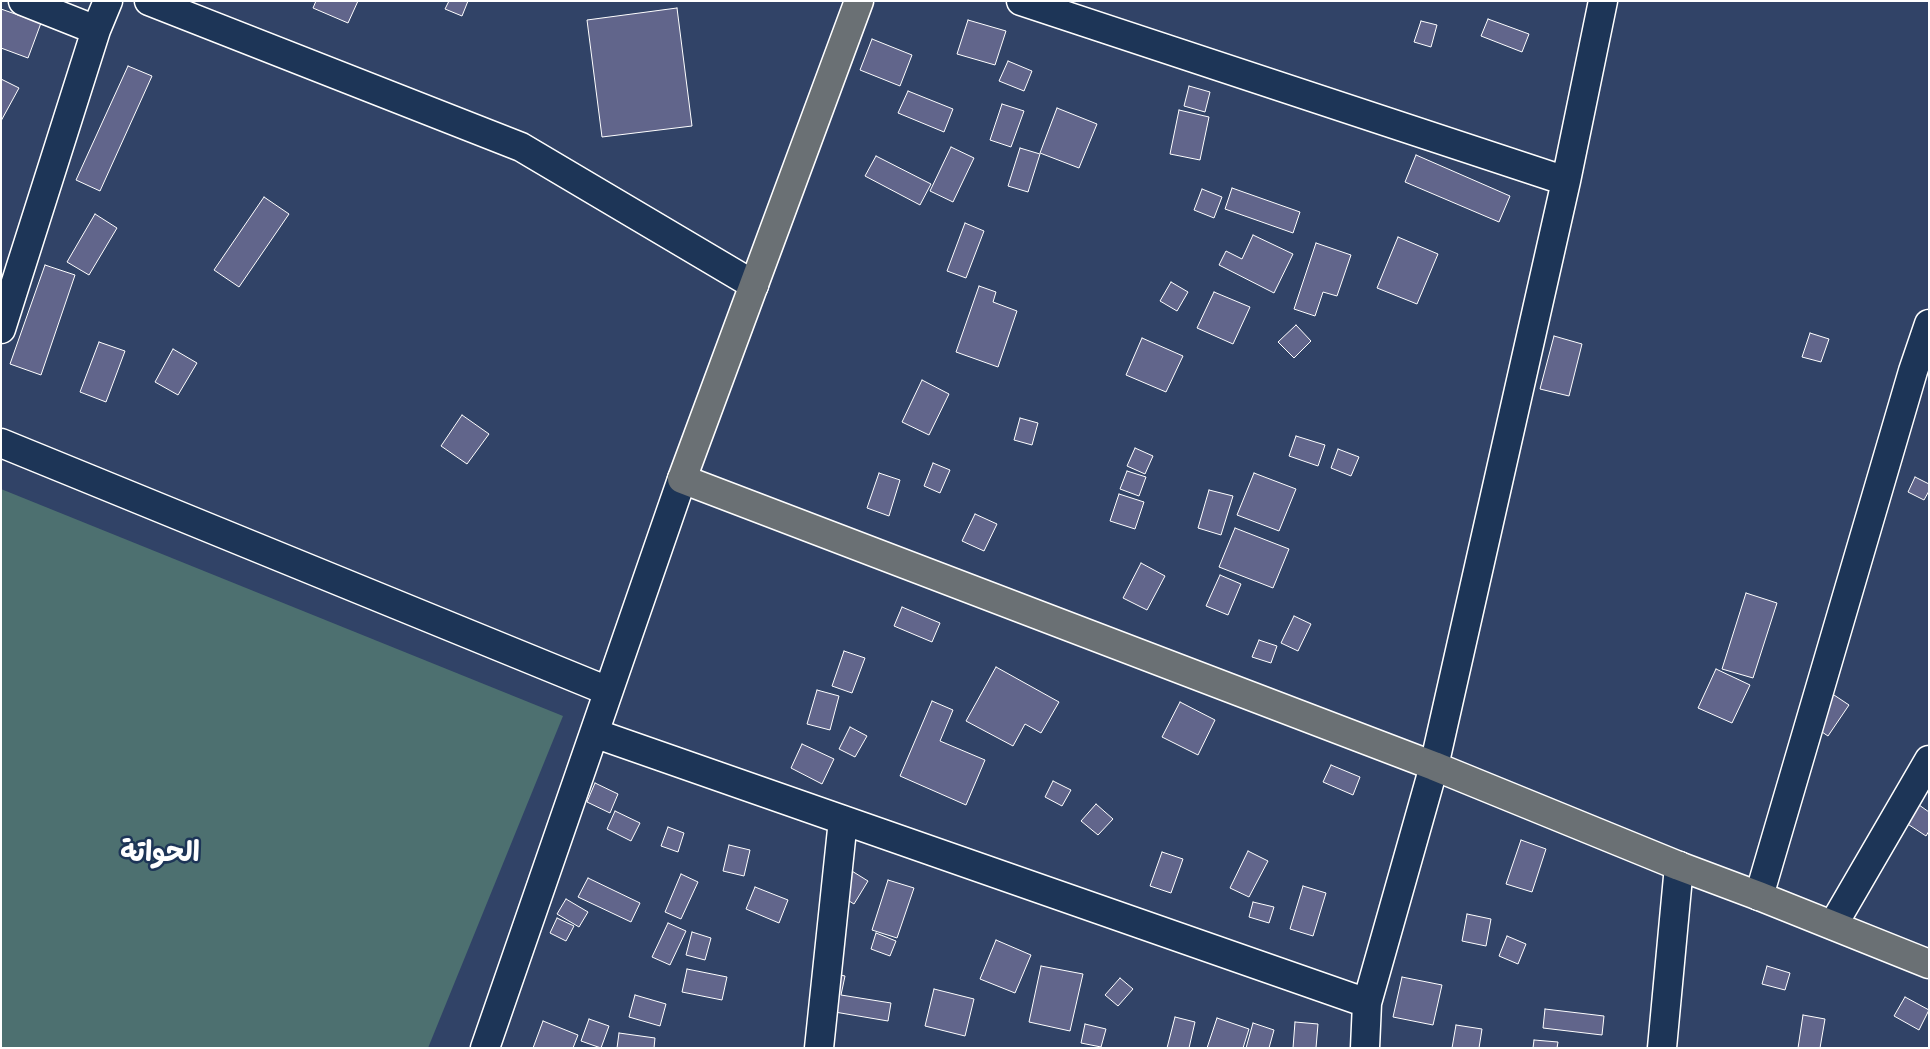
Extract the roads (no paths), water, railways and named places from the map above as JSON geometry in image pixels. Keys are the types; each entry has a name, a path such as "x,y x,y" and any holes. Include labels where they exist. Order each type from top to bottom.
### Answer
{"main road":[{"path":"859,1 682,478 1434,766 1679,866 1760,896 1929,964"}],"street":[{"path":"23,1 96,30"},
{"path":"1,329 96,30 108,1"},
{"path":"149,1 521,147 754,285"},
{"path":"1021,1 1566,181"},
{"path":"1365,1048 1367,1003 1434,766 1566,181 1603,1"},
{"path":"1760,896 1921,374 1929,324"},
{"path":"1,443 608,691"},
{"path":"485,1048 682,478"},
{"path":"594,733 1367,1003"},
{"path":"1833,925 1929,760"},
{"path":"820,1048 843,820"},
{"path":"1662,1048 1679,866"}],"district":[{"name":"الحواتة","path":"160,854"}]}
